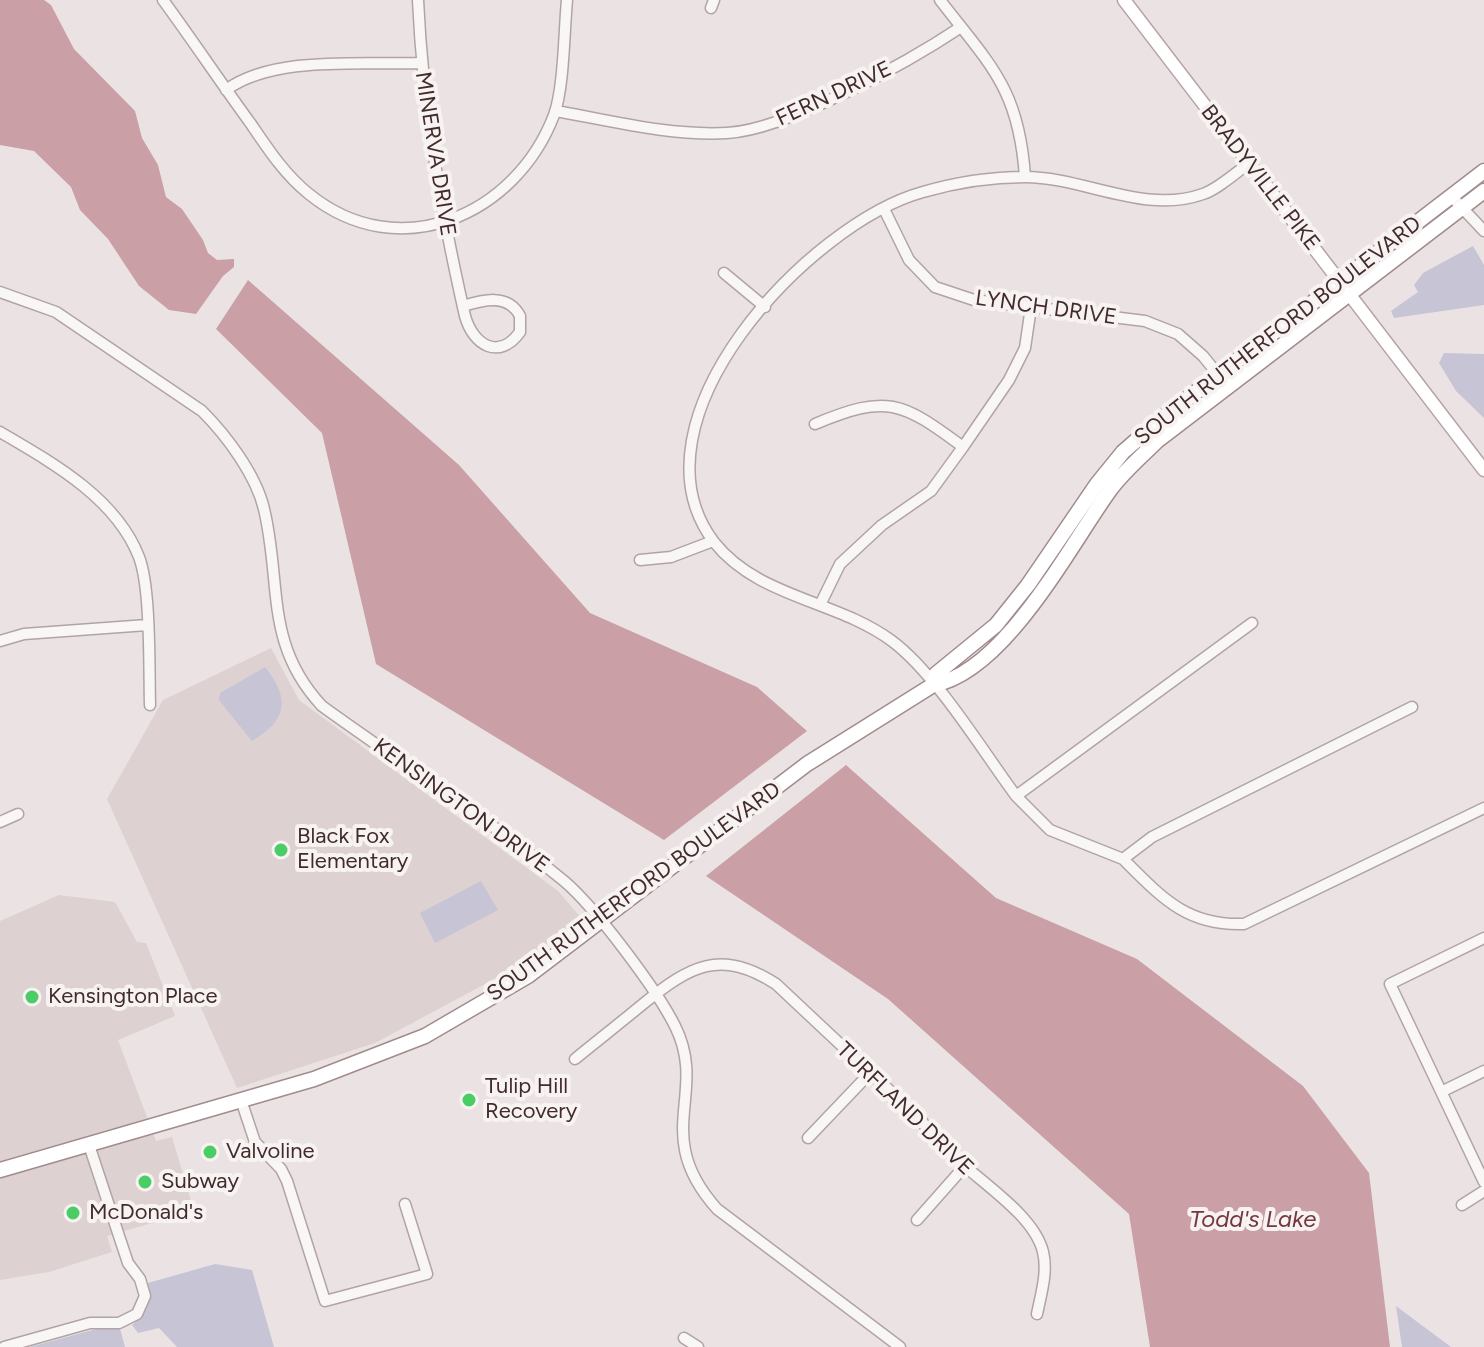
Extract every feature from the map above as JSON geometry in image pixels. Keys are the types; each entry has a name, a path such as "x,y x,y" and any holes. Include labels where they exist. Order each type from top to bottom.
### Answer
{"highway":[{"name":"SOUTH RUTHERFORD BOULEVARD","path":"0,1170 314,1079 425,1036 528,976 807,764 933,685 947,682 992,650 1025,616 1113,485 1157,441 1228,387 1484,171"},
{"name":"SOUTH RUTHERFORD BOULEVARD","path":"933,685 936,674 996,625 1123,452 1218,375 1484,191"}],"main road":[{"name":"BRADYVILLE PIKE","path":"1124,0 1484,470"}],"street":[{"path":"163,0 284,170 321,204 371,225 398,227 444,223 499,196 536,154 556,111 567,0"},
{"name":"MINERVA DRIVE","path":"418,0 428,139 463,306 472,334 484,346 503,347 520,332 520,316 509,304 490,300 463,306"},
{"path":"940,0 1006,87 1022,133 1025,177"},
{"name":"FERN DRIVE","path":"556,111 684,133 745,130 774,123 919,55 961,27"},
{"path":"226,90 251,74 276,68 421,63"},
{"path":"1248,164 1204,194 1166,201 1025,177 921,192 840,235 765,307 717,368 695,417 689,470 697,506 713,541 741,568 780,590 863,622 893,642 933,685 1016,796 1050,830 1123,859 1173,906 1194,918 1218,925 1244,924 1484,808"},
{"path":"1451,196 1484,231"},
{"name":"LYNCH DRIVE","path":"884,209 909,260 935,287 974,300 1145,321 1178,334 1228,387"},
{"path":"724,273 765,307"},
{"name":"KENSINGTON DRIVE","path":"0,292 56,312 202,411 216,426 249,476 264,509 281,638 295,673 307,690 322,706 566,883 601,922 656,994 676,1028 686,1069 683,1149 699,1190 717,1209 899,1347"},
{"path":"820,605 840,564 882,525 931,491 963,447 1009,380 1025,348 1031,307"},
{"path":"815,424 856,407 891,404 922,416 963,447"},
{"path":"0,432 101,500 121,522 140,560 147,625 150,705"},
{"path":"640,560 671,557 713,541"},
{"path":"1016,796 1252,623"},
{"path":"0,641 24,634 147,625"},
{"path":"1123,859 1152,837 1412,707"},
{"path":"0,822 18,814"},
{"path":"1484,938 1390,984 1484,1182"},
{"name":"TURFLAND DRIVE","path":"575,1059 685,972 701,966 741,966 776,984 921,1120 933,1140 1016,1211 1037,1234 1045,1272 1037,1314"},
{"path":"1443,1091 1484,1071"},
{"path":"808,1138 870,1073"},
{"path":"241,1100 255,1142 287,1181 325,1301 427,1274 405,1204"},
{"path":"4,1347 90,1323 119,1323 137,1314 145,1296 140,1279 128,1263 89,1145"},
{"path":"917,1220 963,1168"},
{"path":"1462,1205 1484,1191"},
{"path":"684,1338 698,1347"}],"shaded area":[{"path":"1473,246 1484,265 1484,305 1394,318 1391,311 1418,292 1414,285 1423,273"},
{"path":"1444,353 1484,354 1484,418 1456,391 1439,363"},
{"path":"271,648 299,700 558,891 583,920 500,976 375,1043 237,1088 107,799 163,700"},
{"path":"265,667 279,689 281,708 273,725 252,741 219,700 220,693"},
{"path":"481,881 498,910 435,943 420,913"},
{"path":"59,895 115,902 137,942 146,943 175,1016 118,1040 156,1141 172,1137 194,1211 107,1236 112,1252 49,1272 0,1280 0,921"},
{"path":"215,1264 252,1270 274,1347 177,1347 159,1328 138,1333 132,1325 147,1307 148,1283"},
{"path":"1396,1306 1451,1347 1402,1347"},
{"path":"100,1328 120,1329 125,1347 30,1347"}],"water":[{"path":"0,0 44,0 51,5 74,49 135,111 142,138 158,165 166,197 182,209 208,253 217,260 234,259 234,267 223,276 196,314 169,310 139,286 108,239 80,210 71,187 34,151 0,145"},
{"path":"248,280 459,465 590,613 757,687 807,731 664,840 376,664 322,433 216,329"},
{"name":"Todd's Lake","path":"846,765 996,898 1137,959 1303,1086 1369,1173 1390,1347 1150,1347 1129,1214 888,999 706,876"}],"place":[{"name":"Black Fox Elementary","path":"281,850"},
{"name":"Kensington Place","path":"32,997"},
{"name":"Tulip Hill Recovery","path":"469,1100"},
{"name":"Valvoline","path":"210,1152"},
{"name":"Subway","path":"145,1182"},
{"name":"McDonald's","path":"73,1213"}]}
